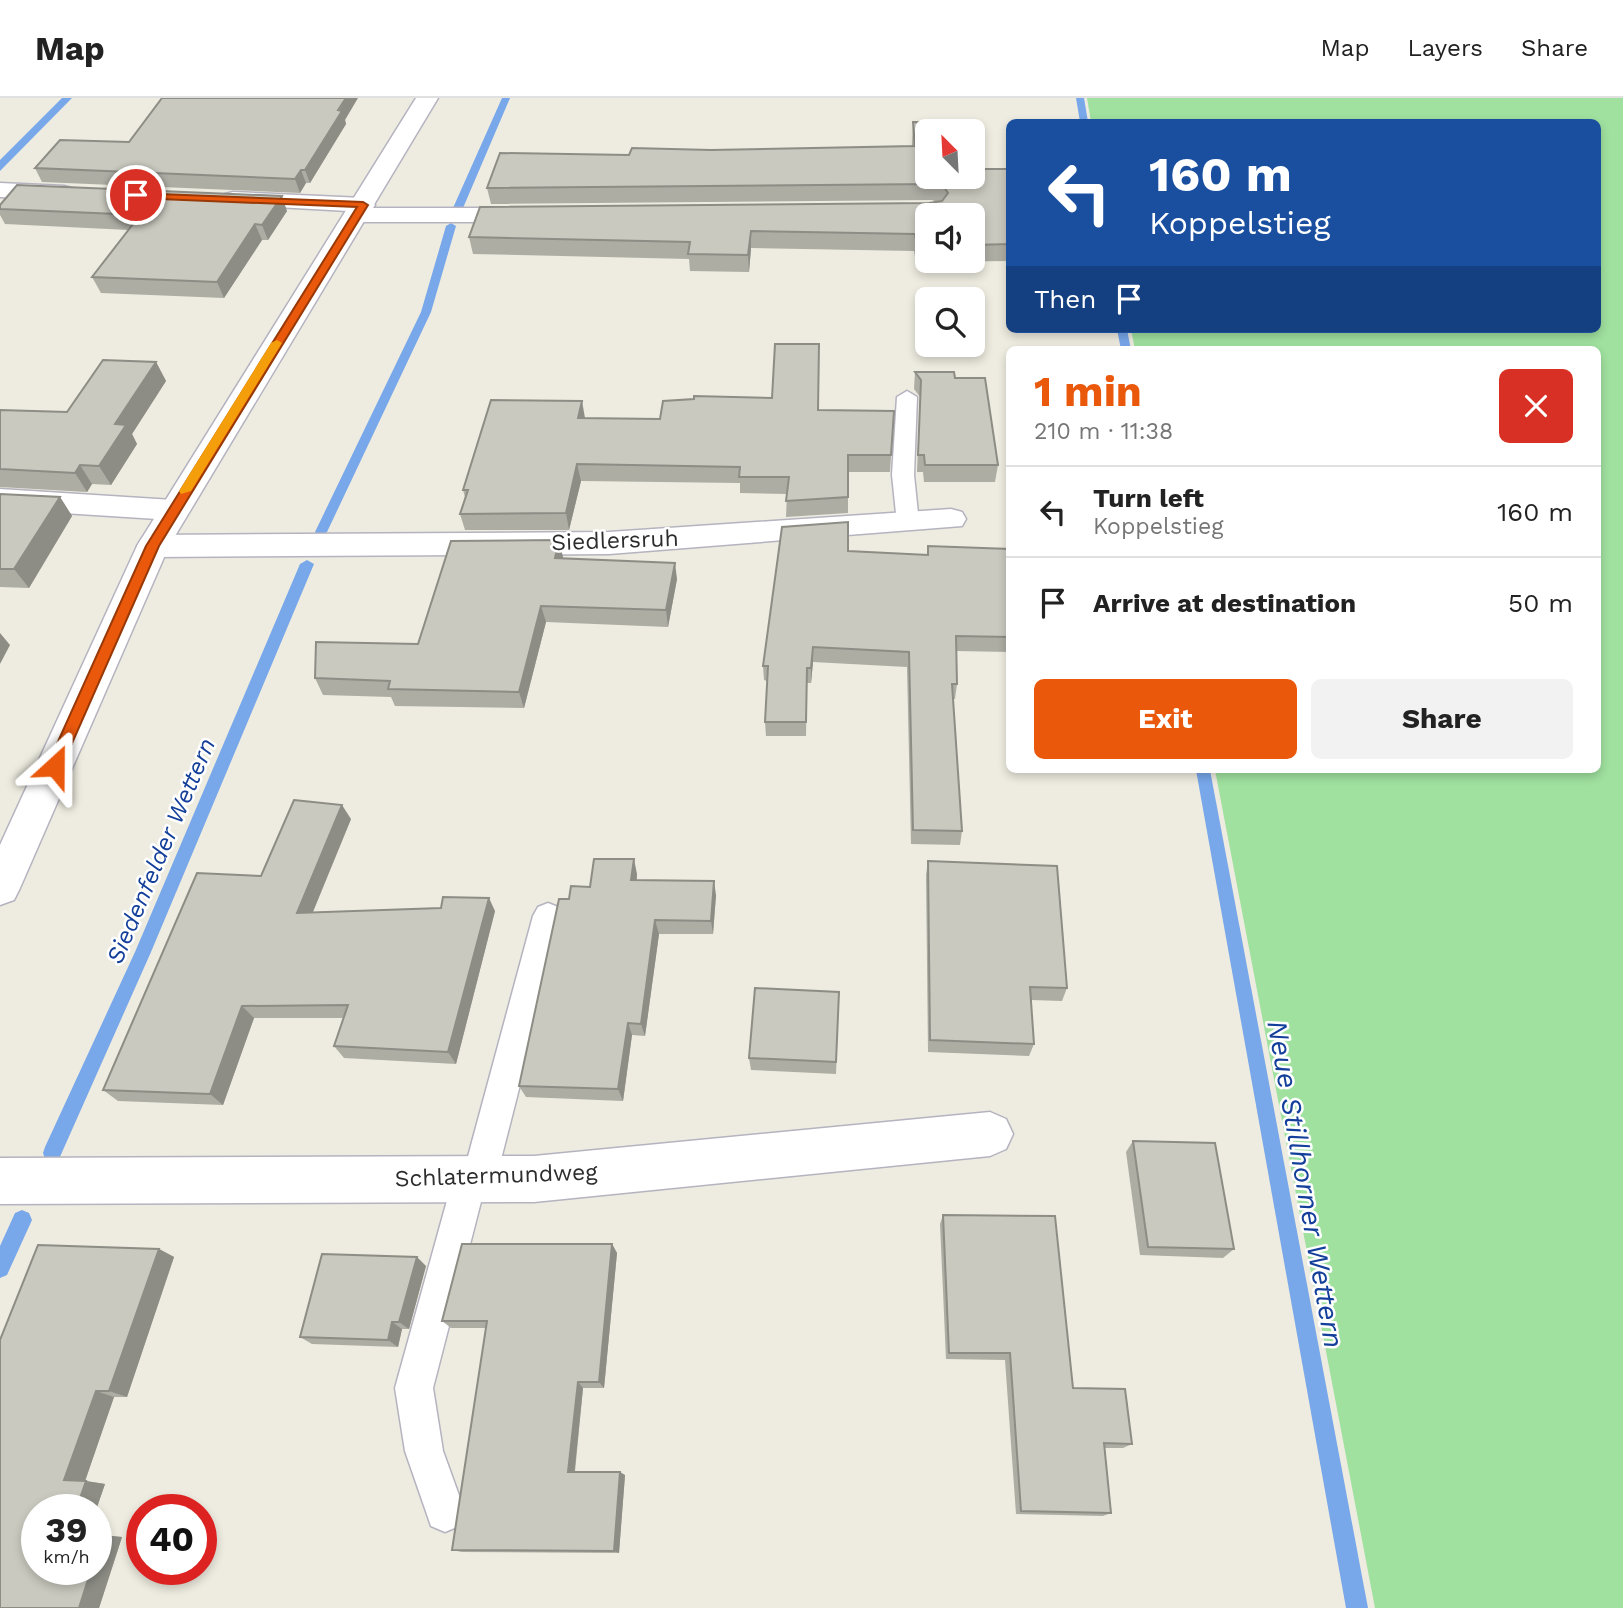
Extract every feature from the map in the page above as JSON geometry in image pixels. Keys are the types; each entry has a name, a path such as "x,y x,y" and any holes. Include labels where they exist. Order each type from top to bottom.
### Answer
{"street":[{"path":"0,888 153,546 427,98"},
{"path":"0,190 82,193"},
{"path":"205,198 360,210 546,214"},
{"path":"0,499 173,510"},
{"name":"Siedlersruh","path":"153,546 609,543 951,519"},
{"name":"Schlatermundweg","path":"0,1181 534,1179 990,1134"}],"lane":[{"path":"907,397 903,475 908,523"},
{"path":"445,1512 424,1459 415,1424 414,1388 548,916"}],"green space":[{"path":"1087,98 1623,98 1623,1608 1375,1608 1216,773 1601,773 1601,346 1134,346 1132,333 1601,333 1601,119 1090,119"}],"water":[{"path":"62,98 72,98 0,171 0,160"}],"building":[{"path":"162,98 346,98 338,110 342,111 305,170 301,170 295,179 35,168 60,140 129,142"},
{"path":"915,146 915,184 487,188 500,153 629,155 632,148 711,150"},
{"path":"985,169 1006,169 1006,244 985,245 985,203 929,203 942,201 948,193 945,189 985,189"},
{"path":"17,185 282,196 262,225 255,224 217,282 92,277 140,215 0,209 0,205"},
{"path":"915,203 915,234 751,231 748,255 688,254 690,242 469,237 480,207"},
{"path":"775,344 819,344 818,410 894,411 891,455 848,455 848,497 786,501 789,477 739,477 740,467 577,464 566,513 460,514 468,490 463,490 491,400 582,401 578,418 660,419 663,401 694,399 694,396 772,398"},
{"path":"103,360 156,362 115,424 126,425 99,466 80,465 75,473 0,469 0,410 67,412"},
{"path":"915,372 954,372 955,378 985,378 998,465 925,465 924,455 918,455 921,380"},
{"path":"0,494 60,497 14,569 0,569"},
{"path":"848,522 848,551 928,555 928,546 1006,549 1006,637 956,636 957,684 952,684 962,831 913,830 909,652 813,647 811,668 807,668 806,722 765,722 768,666 763,666 782,527"},
{"path":"559,540 555,558 675,563 666,610 541,606 519,692 388,689 390,681 315,678 316,642 418,644 451,541"},
{"path":"294,800 342,805 297,913 441,908 443,897 489,898 448,1052 334,1046 348,1005 242,1006 210,1094 103,1090 197,873 261,876"},
{"path":"594,859 634,859 631,880 714,881 711,921 655,920 641,1024 628,1023 618,1089 519,1086 559,899 569,899 571,886 590,887"},
{"path":"928,861 1057,866 1067,988 1030,987 1034,1044 930,1040"},
{"path":"755,988 839,992 836,1062 749,1058"},
{"path":"1133,1141 1215,1143 1234,1249 1148,1247"},
{"path":"943,1215 1055,1216 1073,1388 1125,1389 1132,1444 1104,1443 1111,1513 1021,1511 1010,1353 949,1353"},
{"path":"462,1244 612,1244 599,1382 578,1382 568,1472 620,1472 614,1551 452,1550 487,1321 442,1321"},
{"path":"38,1245 159,1249 109,1391 96,1391 64,1480 86,1481 82,1494 21,1494 21,1585 86,1585 79,1608 0,1608 0,1340"},
{"path":"322,1254 417,1257 399,1322 392,1322 388,1340 300,1337"}],"waterway":[{"name":"Siedenfelder Wettern","path":"458,208 506,98"},
{"name":"Neue Stillhorner Wettern","path":"1080,98 1084,119"},
{"name":"Siedenfelder Wettern","path":"321,532 426,312 451,226"},
{"name":"Neue Stillhorner Wettern","path":"1123,333 1125,346"},
{"name":"Siedenfelder Wettern","path":"52,1153 143,952 307,564"},
{"name":"Neue Stillhorner Wettern","path":"1204,773 1357,1608"},
{"name":"Siedenfelder Wettern","path":"0,1268 22,1220"}],"slow traffic":[{"path":"185,491 277,343"}],"route":[{"path":"55,766 153,546 363,205 136,195"}]}
